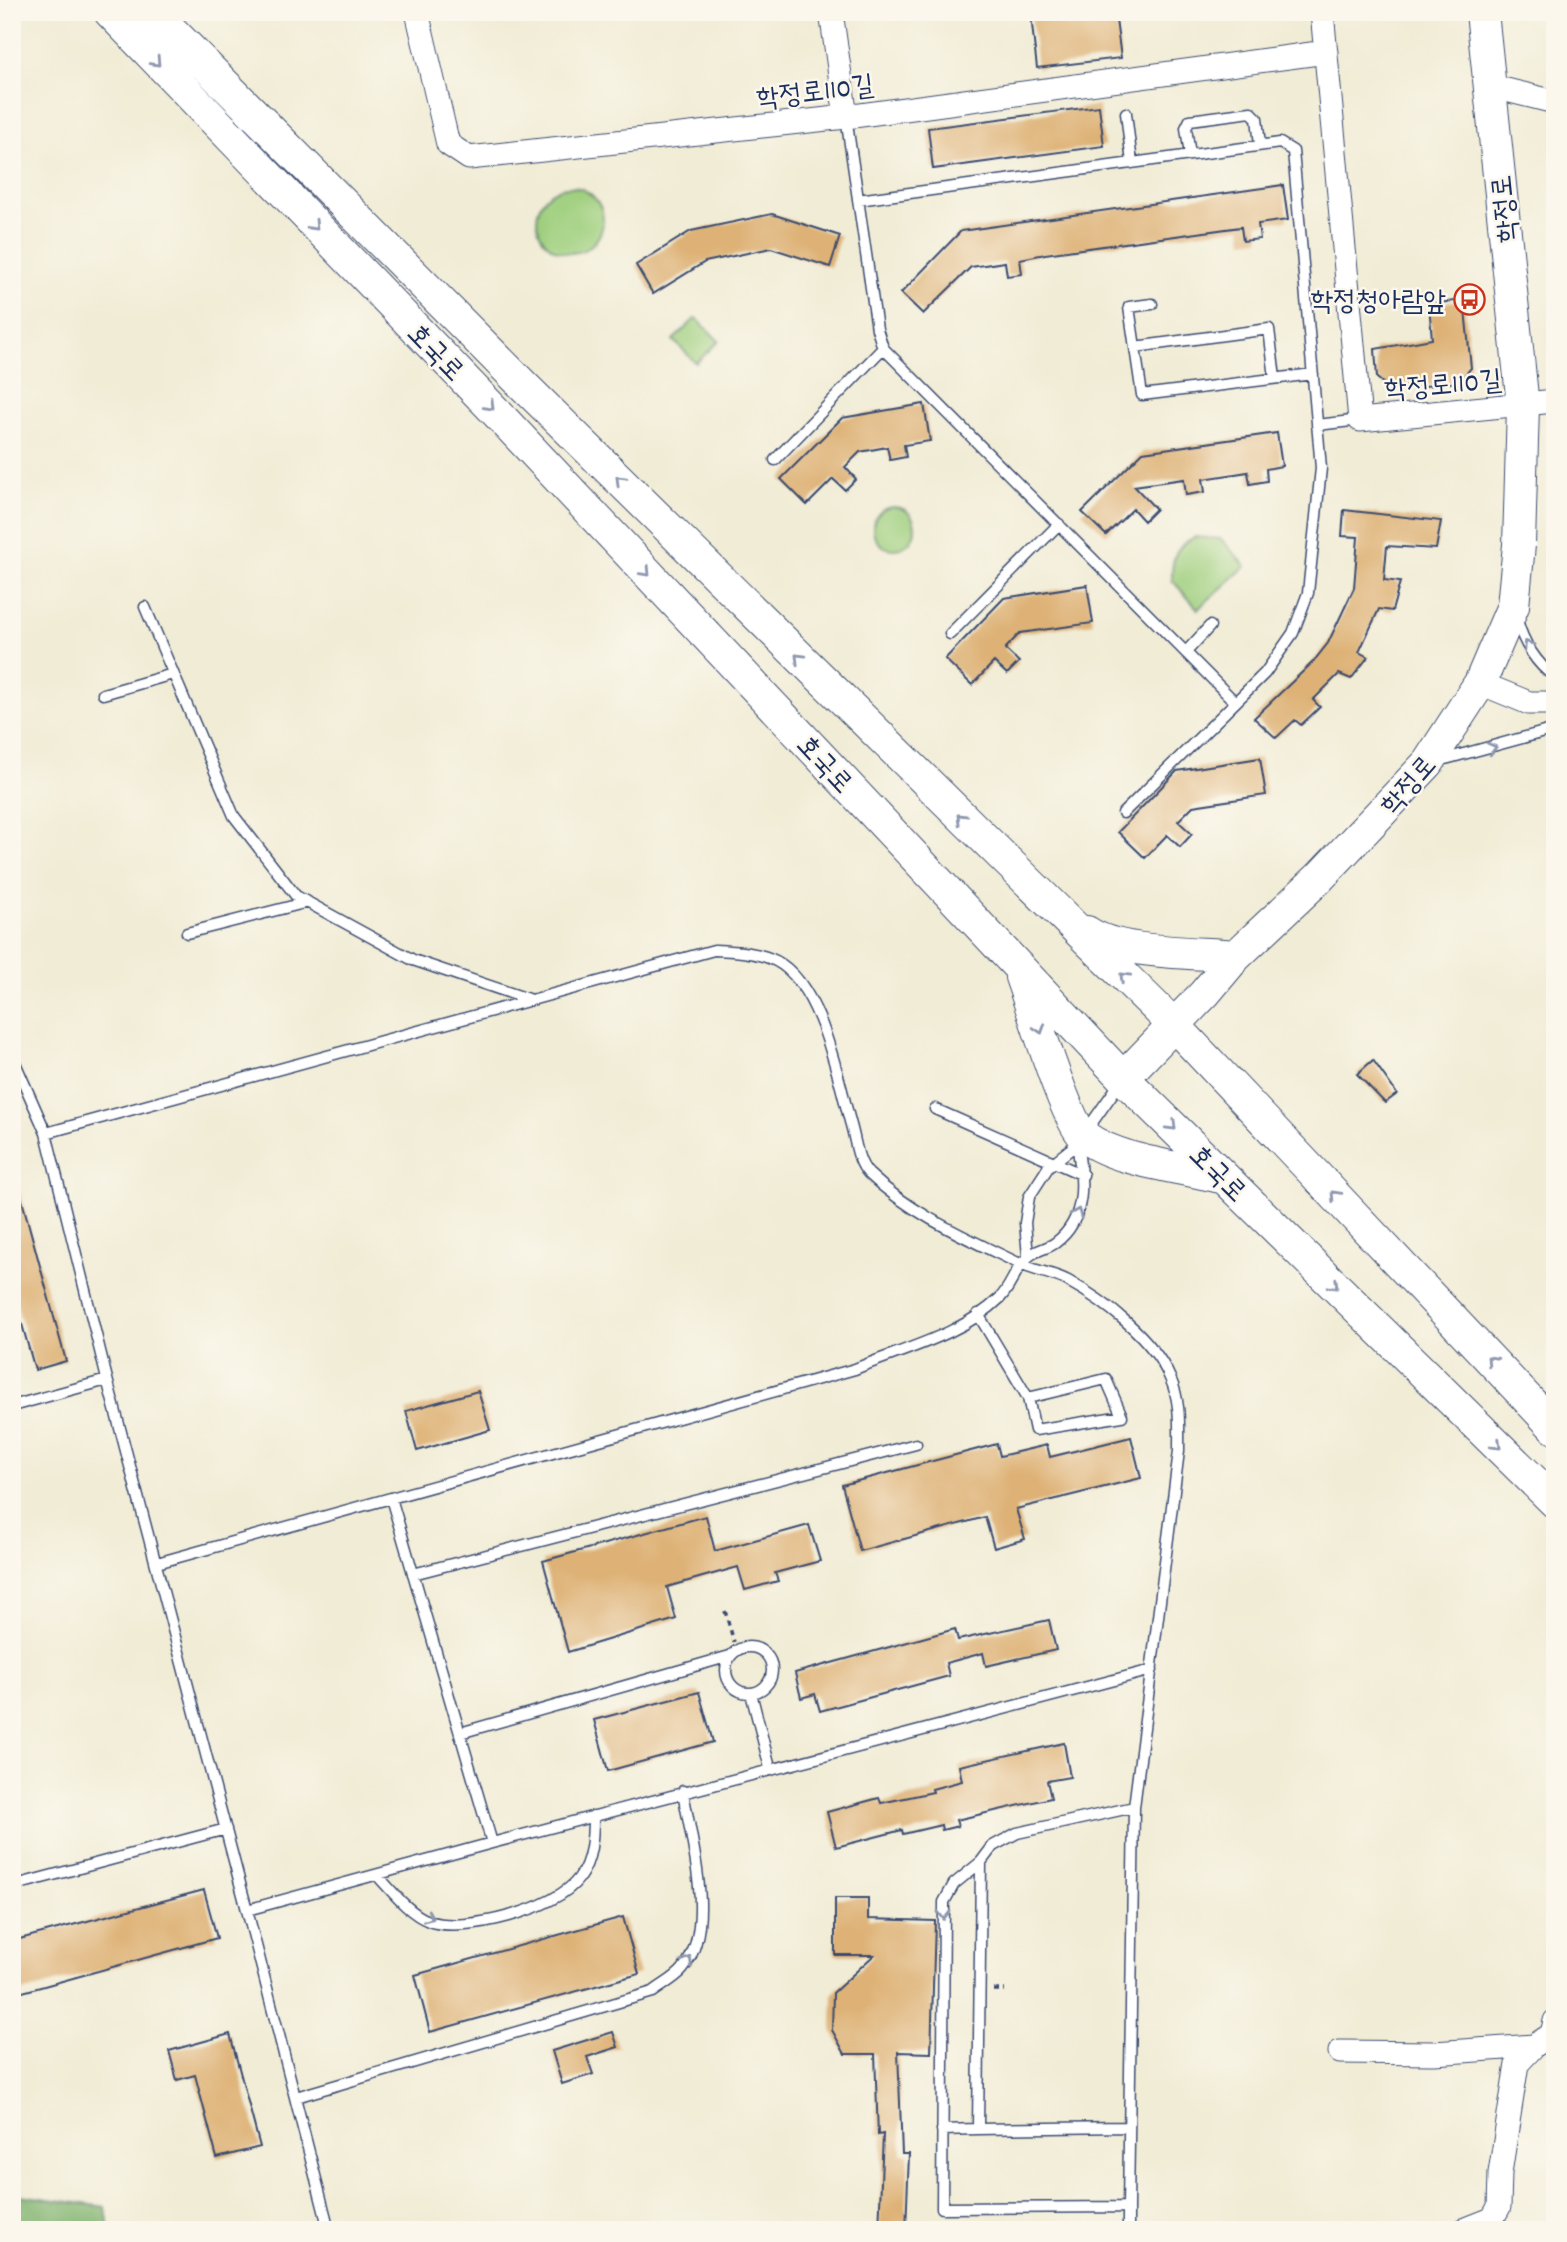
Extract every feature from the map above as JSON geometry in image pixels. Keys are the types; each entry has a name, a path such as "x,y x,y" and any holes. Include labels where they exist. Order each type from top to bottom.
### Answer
{"main road":[{"name":"호국로","path":"110,12 496,412 1124,1078 1555,1502"},
{"name":"호국로","path":"153,12 535,396 1172,1024 1555,1428"},
{"name":"학정로","path":"1124,1078 1172,1024 1205,993 1236,956 1319,878 1428,763 1480,683 1513,606 1519,545 1523,406 1482,12"},
{"path":"1054,910 1097,939 1129,948 1236,956"},
{"path":"1017,965 1058,1087 1080,1140 1125,1156 1226,1178"}],"street":[{"name":"학정로110길","path":"417,12 448,144 469,158 846,117 1326,52"},
{"path":"831,12 846,117"},
{"name":"학정로110길","path":"1322,12 1360,420 1523,406"},
{"path":"1490,86 1555,102"},
{"path":"1523,406 1555,401"},
{"path":"1480,683 1529,703 1555,703"},
{"path":"1340,2052 1434,2053 1549,2034"},
{"path":"1464,2230 1492,2219 1499,2207 1500,2173 1517,2064 1549,2034"}],"lane":[{"path":"1190,155 1186,128 1190,120 1251,112 1257,118 1260,145"},
{"path":"1126,113 1132,163"},
{"path":"846,117 877,329 883,348 1236,702"},
{"path":"858,200 1260,145 1280,143 1293,150 1321,468 1308,593 1293,633 1265,673 1123,813"},
{"path":"1152,304 1129,307 1142,395 1313,374"},
{"path":"1135,347 1269,329 1275,378"},
{"path":"775,460 883,348"},
{"path":"1317,425 1360,420"},
{"path":"950,634 1059,524"},
{"path":"1513,606 1521,635 1543,668 1555,677"},
{"path":"145,607 234,816 296,896 413,960 531,1000"},
{"path":"1186,652 1210,626"},
{"path":"103,694 173,674"},
{"path":"1428,763 1555,729"},
{"path":"187,933 308,902"},
{"path":"46,1133 714,950 748,953 776,961 801,981 816,1008 862,1167 886,1190 932,1219 1068,1281 1125,1321 1158,1356 1171,1379 1179,1407 1179,1451 1134,1807 1128,2230"},
{"path":"12,1056 46,1133 107,1380 157,1563 329,2230"},
{"path":"1025,1261 1025,1223 1029,1197 1056,1161 1080,1140 1124,1078"},
{"path":"935,1109 1083,1175"},
{"path":"157,1563 855,1368 963,1326 1001,1297 1025,1261 1056,1243 1072,1224 1081,1202 1083,1175 1080,1140"},
{"path":"978,1314 1028,1398 1035,1430 1122,1416 1106,1379 1028,1398"},
{"path":"12,1406 107,1380"},
{"path":"413,1573 916,1444"},
{"path":"391,1498 492,1843"},
{"path":"460,1732 751,1646 765,1653 770,1659 772,1674 769,1681 751,1693 736,1689 727,1678 726,1670 733,1653"},
{"path":"247,1910 770,1768 1152,1670"},
{"path":"751,1693 770,1768"},
{"path":"296,2097 653,1993 682,1971 698,1943 700,1899 684,1791"},
{"path":"1128,2207 942,2208 944,1902 954,1884 981,1862 993,1846 1017,1833 1134,1807"},
{"path":"377,1875 401,1900 429,1921 459,1924 532,1909 559,1896 579,1878 593,1847 593,1816"},
{"path":"12,1886 226,1829"},
{"path":"978,2129 981,1862"},
{"path":"942,2130 1128,2127"}],"path":[{"path":"725,1611 733,1653"}],"green space":[{"path":"563,187 577,187 589,192 598,201 603,220 601,233 594,244 577,253 563,253 551,248 542,239 537,227 537,213 542,201 551,192"},
{"path":"696,318 719,341 696,363 673,340"},
{"path":"894,507 909,513 915,528 909,543 894,549 879,543 873,528 879,513"},
{"path":"1195,537 1221,539 1246,566 1198,609 1172,580 1178,549"},
{"path":"12,2194 106,2207 109,2230 12,2230"}],"building":[{"path":"1059,12 1115,12 1121,58 1037,68 1031,16"},
{"path":"1099,106 1104,146 933,169 928,128"},
{"path":"1283,185 1288,220 1258,224 1260,239 1243,241 1241,227 1020,259 1022,274 1007,276 1005,262 971,267 923,314 901,293 961,231"},
{"path":"772,214 840,236 830,267 771,248 705,262 653,294 636,265 691,231"},
{"path":"1464,300 1471,368 1459,382 1391,390 1377,378 1375,349 1432,339 1429,304"},
{"path":"924,404 930,441 904,445 906,457 890,460 887,447 860,452 845,467 856,479 845,490 833,479 807,505 781,479 842,418"},
{"path":"1277,433 1282,466 1266,469 1267,481 1250,484 1248,472 1203,479 1205,492 1186,495 1184,479 1134,486 1156,509 1144,521 1133,509 1106,535 1082,512 1143,452"},
{"path":"1344,510 1441,521 1436,549 1387,546 1384,580 1400,582 1392,611 1379,609 1359,652 1368,657 1351,679 1339,674 1313,700 1320,707 1301,725 1295,720 1276,738 1254,718 1313,662 1328,643 1354,588 1358,537 1342,536"},
{"path":"1087,585 1093,623 1020,633 1005,649 1019,662 1007,674 994,662 972,685 945,659 1004,598"},
{"path":"1260,758 1266,795 1193,806 1178,821 1192,834 1180,847 1167,835 1145,858 1118,832 1177,771"},
{"path":"1373,1060 1397,1094 1385,1103 1357,1074"},
{"path":"17,1182 66,1361 35,1370 12,1289 12,1183"},
{"path":"478,1391 490,1430 417,1451 406,1411"},
{"path":"1131,1437 1141,1478 1016,1509 1025,1539 994,1548 985,1517 860,1551 842,1485 997,1444 1000,1456 1047,1445 1050,1457"},
{"path":"706,1516 715,1551 809,1525 820,1561 775,1573 778,1581 745,1590 738,1567 667,1587 676,1619 568,1652 543,1561"},
{"path":"1049,1620 1056,1650 986,1666 983,1653 946,1663 949,1676 820,1711 815,1694 801,1698 795,1673 955,1629 958,1640"},
{"path":"699,1692 713,1742 608,1771 594,1720"},
{"path":"1064,1743 1070,1777 1047,1781 1051,1798 956,1820 958,1826 942,1830 941,1825 903,1834 902,1830 836,1847 827,1812 879,1798 881,1803 933,1792 932,1789 962,1781 959,1766"},
{"path":"204,1890 217,1938 12,1995 12,1941"},
{"path":"835,1898 868,1898 868,1919 935,1921 931,2053 898,2052 902,2154 909,2154 906,2230 879,2230 883,2134 878,2135 875,2054 845,2054 832,2030 833,1993 874,1955 835,1955"},
{"path":"623,1917 639,1974 430,2032 415,1975"},
{"path":"613,2032 618,2047 587,2057 593,2074 562,2084 552,2051"},
{"path":"230,2034 260,2147 217,2158 195,2075 177,2080 169,2051"}],"place":[{"name":"학정청아람앞","path":"1469,299"}]}
